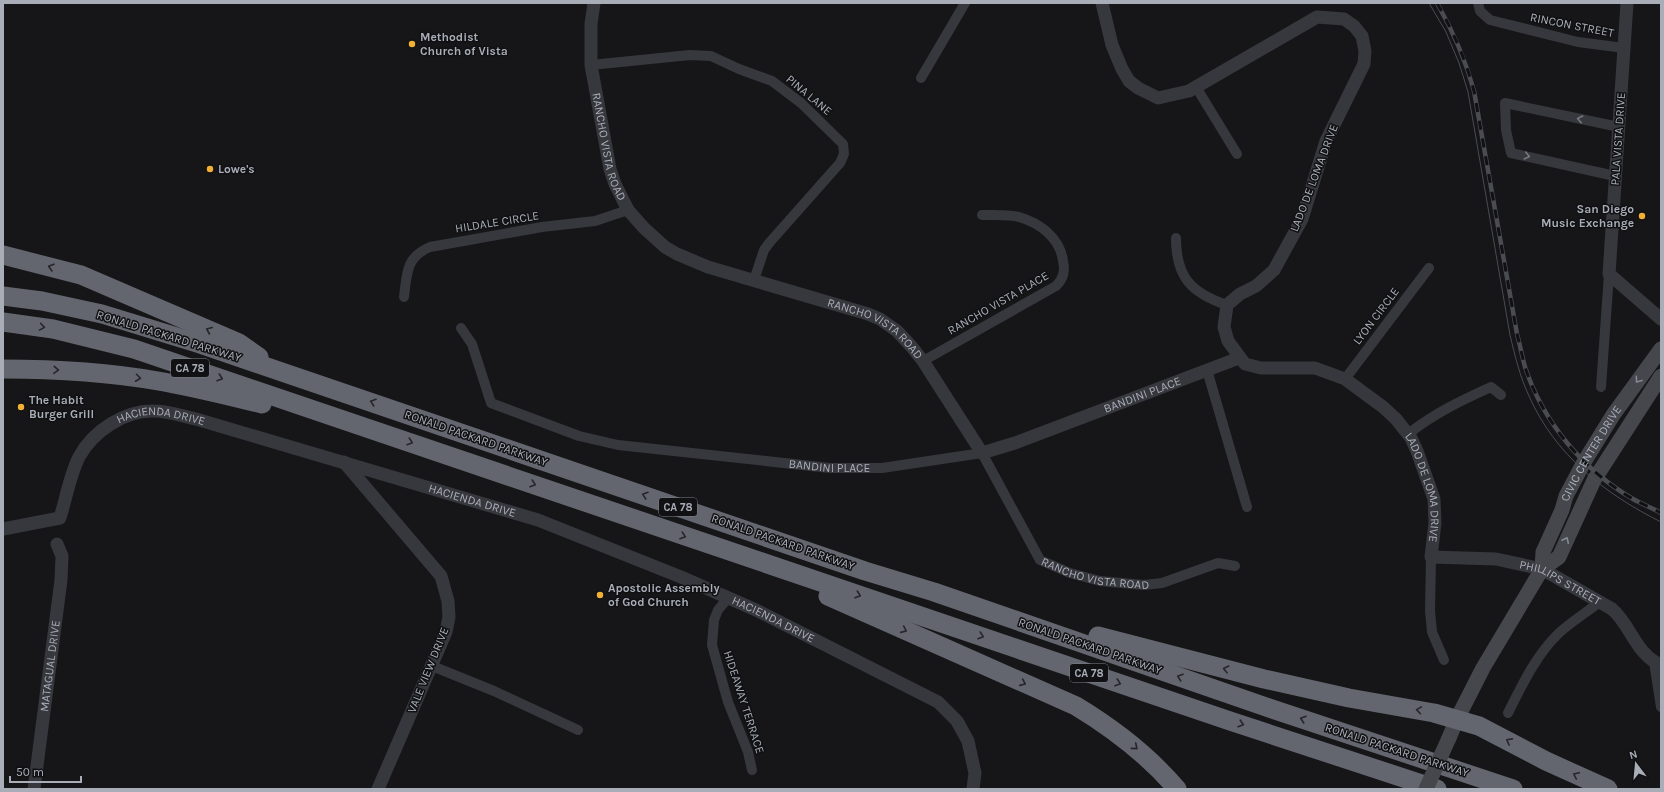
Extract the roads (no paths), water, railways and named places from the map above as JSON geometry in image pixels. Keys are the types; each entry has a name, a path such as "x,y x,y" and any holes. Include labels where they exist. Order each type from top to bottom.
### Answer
{"highway":[{"path":"3,255 85,277 239,343 279,370"},
{"name":"RONALD PACKARD PARKWAY","path":"3,296 42,301 102,314 200,344 865,571 934,592 1513,789"},
{"name":"RONALD PACKARD PARKWAY","path":"3,322 53,329 134,349 741,556 1230,721 1437,789"},
{"path":"3,369 58,370 156,381 373,430"},
{"path":"741,556 876,618 1076,706 1106,724 1151,760 1177,789"},
{"path":"934,592 1149,650 1264,679 1349,698 1434,713 1457,719 1480,726 1546,761 1608,789"}],"main road":[{"name":"CIVIC CENTER DRIVE","path":"1542,569 1543,552 1562,510 1566,496 1584,462 1613,416 1661,349"},
{"name":"CIVIC CENTER DRIVE","path":"1426,789 1457,719 1482,668 1542,569 1559,556 1594,480 1661,376"}],"street":[{"name":"RANCHO VISTA ROAD","path":"594,3 591,24 591,65 610,169 615,184 628,210 644,228 665,247 696,263 854,309 880,319 897,331 923,361 982,453 1040,560 1070,573 1100,581 1144,585 1162,583 1218,563 1235,566"},
{"path":"921,78 965,3"},
{"name":"LADO DE LOMA DRIVE","path":"1102,3 1112,45 1122,70 1129,80 1138,88 1158,98 1189,91 1317,17 1344,19 1354,26 1362,36 1365,51 1364,64 1326,141 1302,219 1274,270 1256,286 1240,294 1226,305 1224,327 1228,341 1239,358 1245,364 1261,368 1315,368 1344,379 1383,407 1396,419 1408,434 1420,458 1434,499 1435,523 1431,557 1430,611 1432,632 1444,660"},
{"name":"RINCON STREET","path":"1478,3 1480,11 1490,20 1578,42 1624,48"},
{"name":"PALA VISTA DRIVE","path":"1600,387 1627,3"},
{"name":"PINA LANE","path":"591,65 690,55 711,56 739,69 772,81 815,114 843,144 844,154 840,163 764,250 754,280"},
{"path":"1196,87 1237,154"},
{"path":"1615,176 1511,153 1506,130 1505,103 1619,127"},
{"name":"HILDALE CIRCLE","path":"404,297 407,274 415,255 430,246 542,227 595,221 628,210"},
{"name":"RANCHO VISTA PLACE","path":"923,361 1056,286 1061,281 1065,271 1062,252 1054,239 1039,225 1018,216 982,215"},
{"path":"1176,238 1176,256 1184,277 1196,291 1210,300 1226,305"},
{"name":"LYON CIRCLE","path":"1344,379 1429,268"},
{"path":"1608,274 1661,319"},
{"name":"BANDINI PLACE","path":"460,328 472,344 491,402 579,436 618,445 830,468 882,468 982,453 1015,443 1239,358"},
{"path":"1207,370 1247,507"},
{"path":"1408,434 1428,419 1454,404 1491,387 1501,395"},
{"name":"HACIENDA DRIVE","path":"3,529 60,518 80,455 102,430 119,419 134,413 154,411 169,412 538,520 681,577 756,610 938,702 957,721 968,741 975,773 973,789"},
{"name":"VALE VIEW DRIVE","path":"344,462 441,576 448,601 449,617 446,632 378,789"},
{"name":"MATAGUAL DRIVE","path":"34,789 61,580 62,556 57,544"},
{"name":"PHILLIPS STREET","path":"1431,557 1496,559 1542,569 1601,601 1618,614 1640,648 1657,664"},
{"name":"HIDEAWAY TERRACE","path":"728,598 718,610 714,620 712,645 728,702 748,752 752,770"},
{"path":"1508,713 1528,674 1542,653 1560,633 1601,601"},
{"path":"1657,664 1661,707"},
{"path":"432,666 494,691 578,730"}],"tram line":[{"path":"1429,3 1446,32 1459,63 1468,92 1510,335 1520,374 1529,396 1553,437 1584,471 1620,499 1661,522"}],"railway":[{"path":"1437,3 1458,46 1474,91 1517,334 1525,367 1533,387 1542,407 1554,425 1567,443 1582,459 1615,487 1633,499 1661,513"}],"place":[{"name":"Methodist Church of Vista","path":"412,44"},
{"name":"Lowe's","path":"210,169"},
{"name":"San Diego Music Exchange","path":"1642,216"},
{"name":"The Habit Burger Grill","path":"21,407"},
{"name":"Apostolic Assembly of God Church","path":"600,595"}]}
